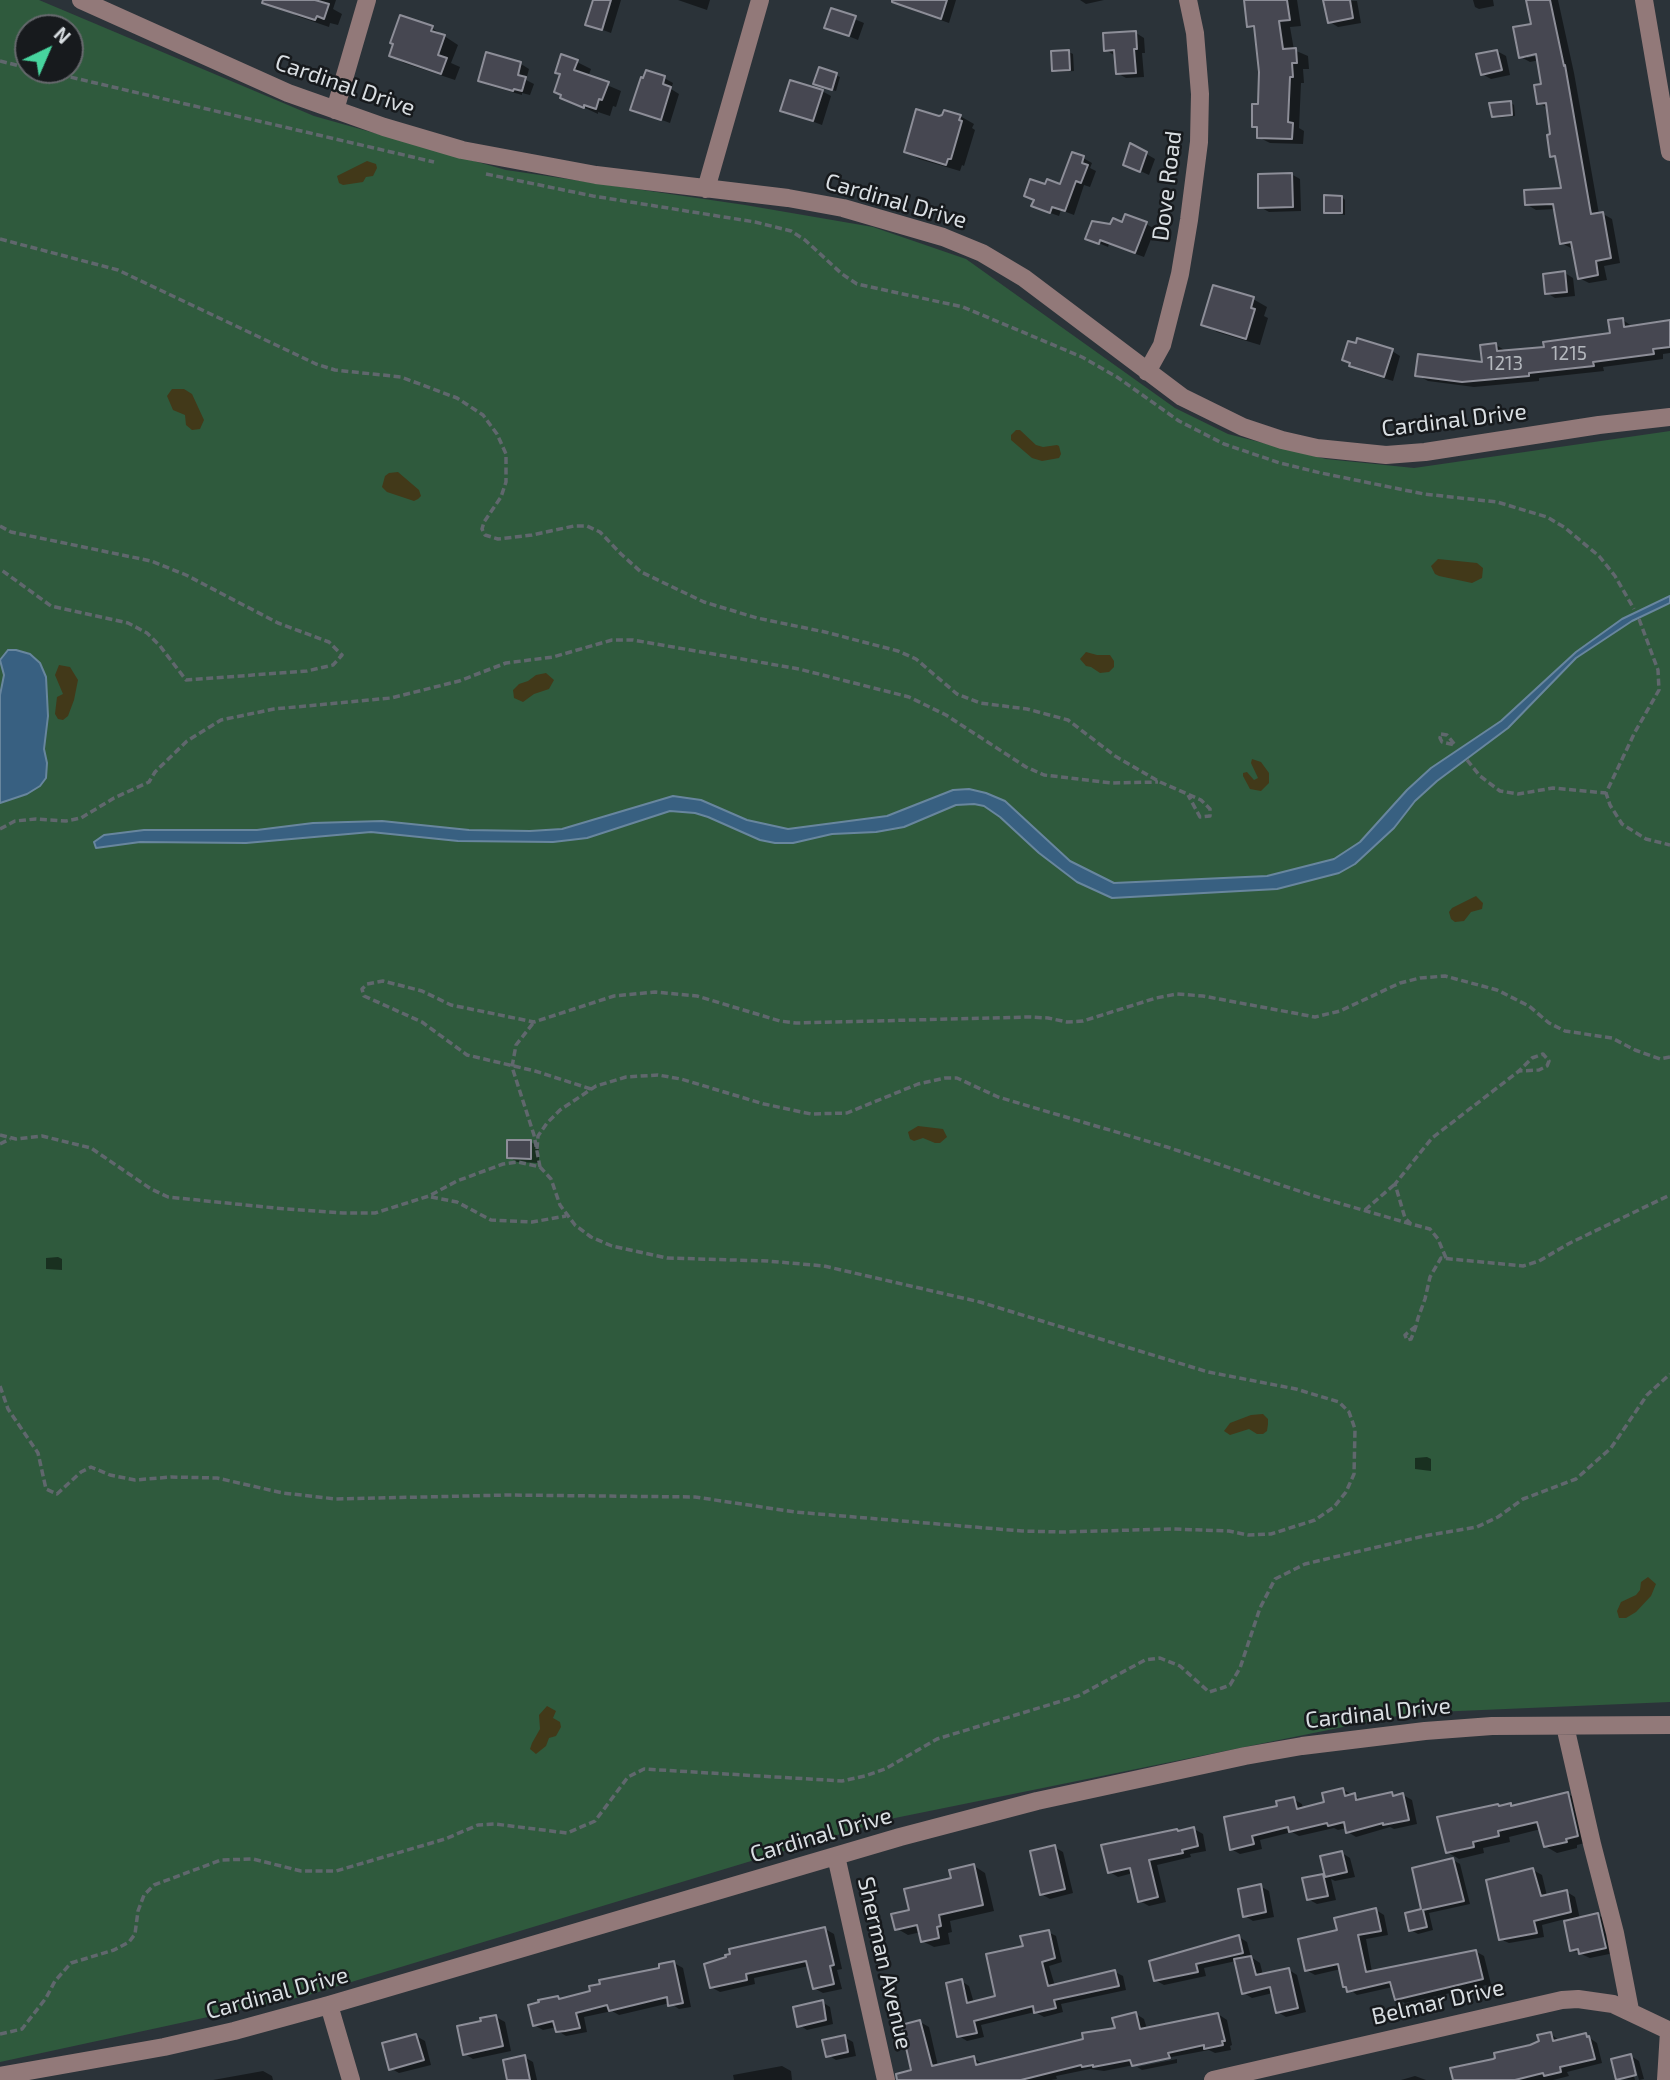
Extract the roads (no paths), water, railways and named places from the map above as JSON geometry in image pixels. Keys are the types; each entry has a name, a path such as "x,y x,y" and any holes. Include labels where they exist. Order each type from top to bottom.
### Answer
{"street":[{"name":"Cardinal Drive","path":"81,0 250,78 335,110 462,150 596,175 843,208 943,237 982,253 1024,278 1182,397 1243,427 1294,442 1355,453 1386,455 1425,452 1599,425 1670,417"},
{"path":"335,110 368,0"},
{"path":"706,189 760,0"},
{"name":"Dove Road","path":"1147,372 1162,345 1180,274 1199,142 1200,94 1195,33 1188,0"},
{"path":"1644,0 1670,152"},
{"name":"Cardinal Drive","path":"0,2076 164,2047 329,2005 836,1856 1037,1801 1256,1754 1425,1731 1492,1726 1670,1725"},
{"path":"1565,1726 1591,1844 1615,1933 1630,2010"},
{"name":"Sherman Avenue","path":"836,1856 886,2080"},
{"name":"Belmar Drive","path":"1213,2080 1254,2076 1562,2000 1592,2000 1630,2010 1670,2031"},
{"path":"329,2005 351,2080"},
{"path":"1666,2080 1670,2031"}],"water":[{"path":"1670,596 1670,603 1632,621 1576,658 1508,728 1437,781 1415,801 1394,828 1355,864 1339,873 1277,889 1112,898 1077,882 1039,853 1000,817 984,806 974,804 956,805 904,827 876,832 832,834 793,843 760,840 708,817 670,811 587,838 553,842 458,841 371,832 246,843 140,842 96,848 94,842 104,835 144,830 257,830 313,823 382,821 469,830 562,829 673,796 701,800 747,820 788,829 887,816 953,790 969,789 1005,801 1070,861 1114,883 1267,876 1334,859 1360,842 1431,768 1501,721 1576,652 1622,619"},
{"path":"8,650 30,654 40,663 46,677 48,716 44,749 47,763 46,778 40,786 27,794 0,803 0,695 4,675 0,660"}]}
